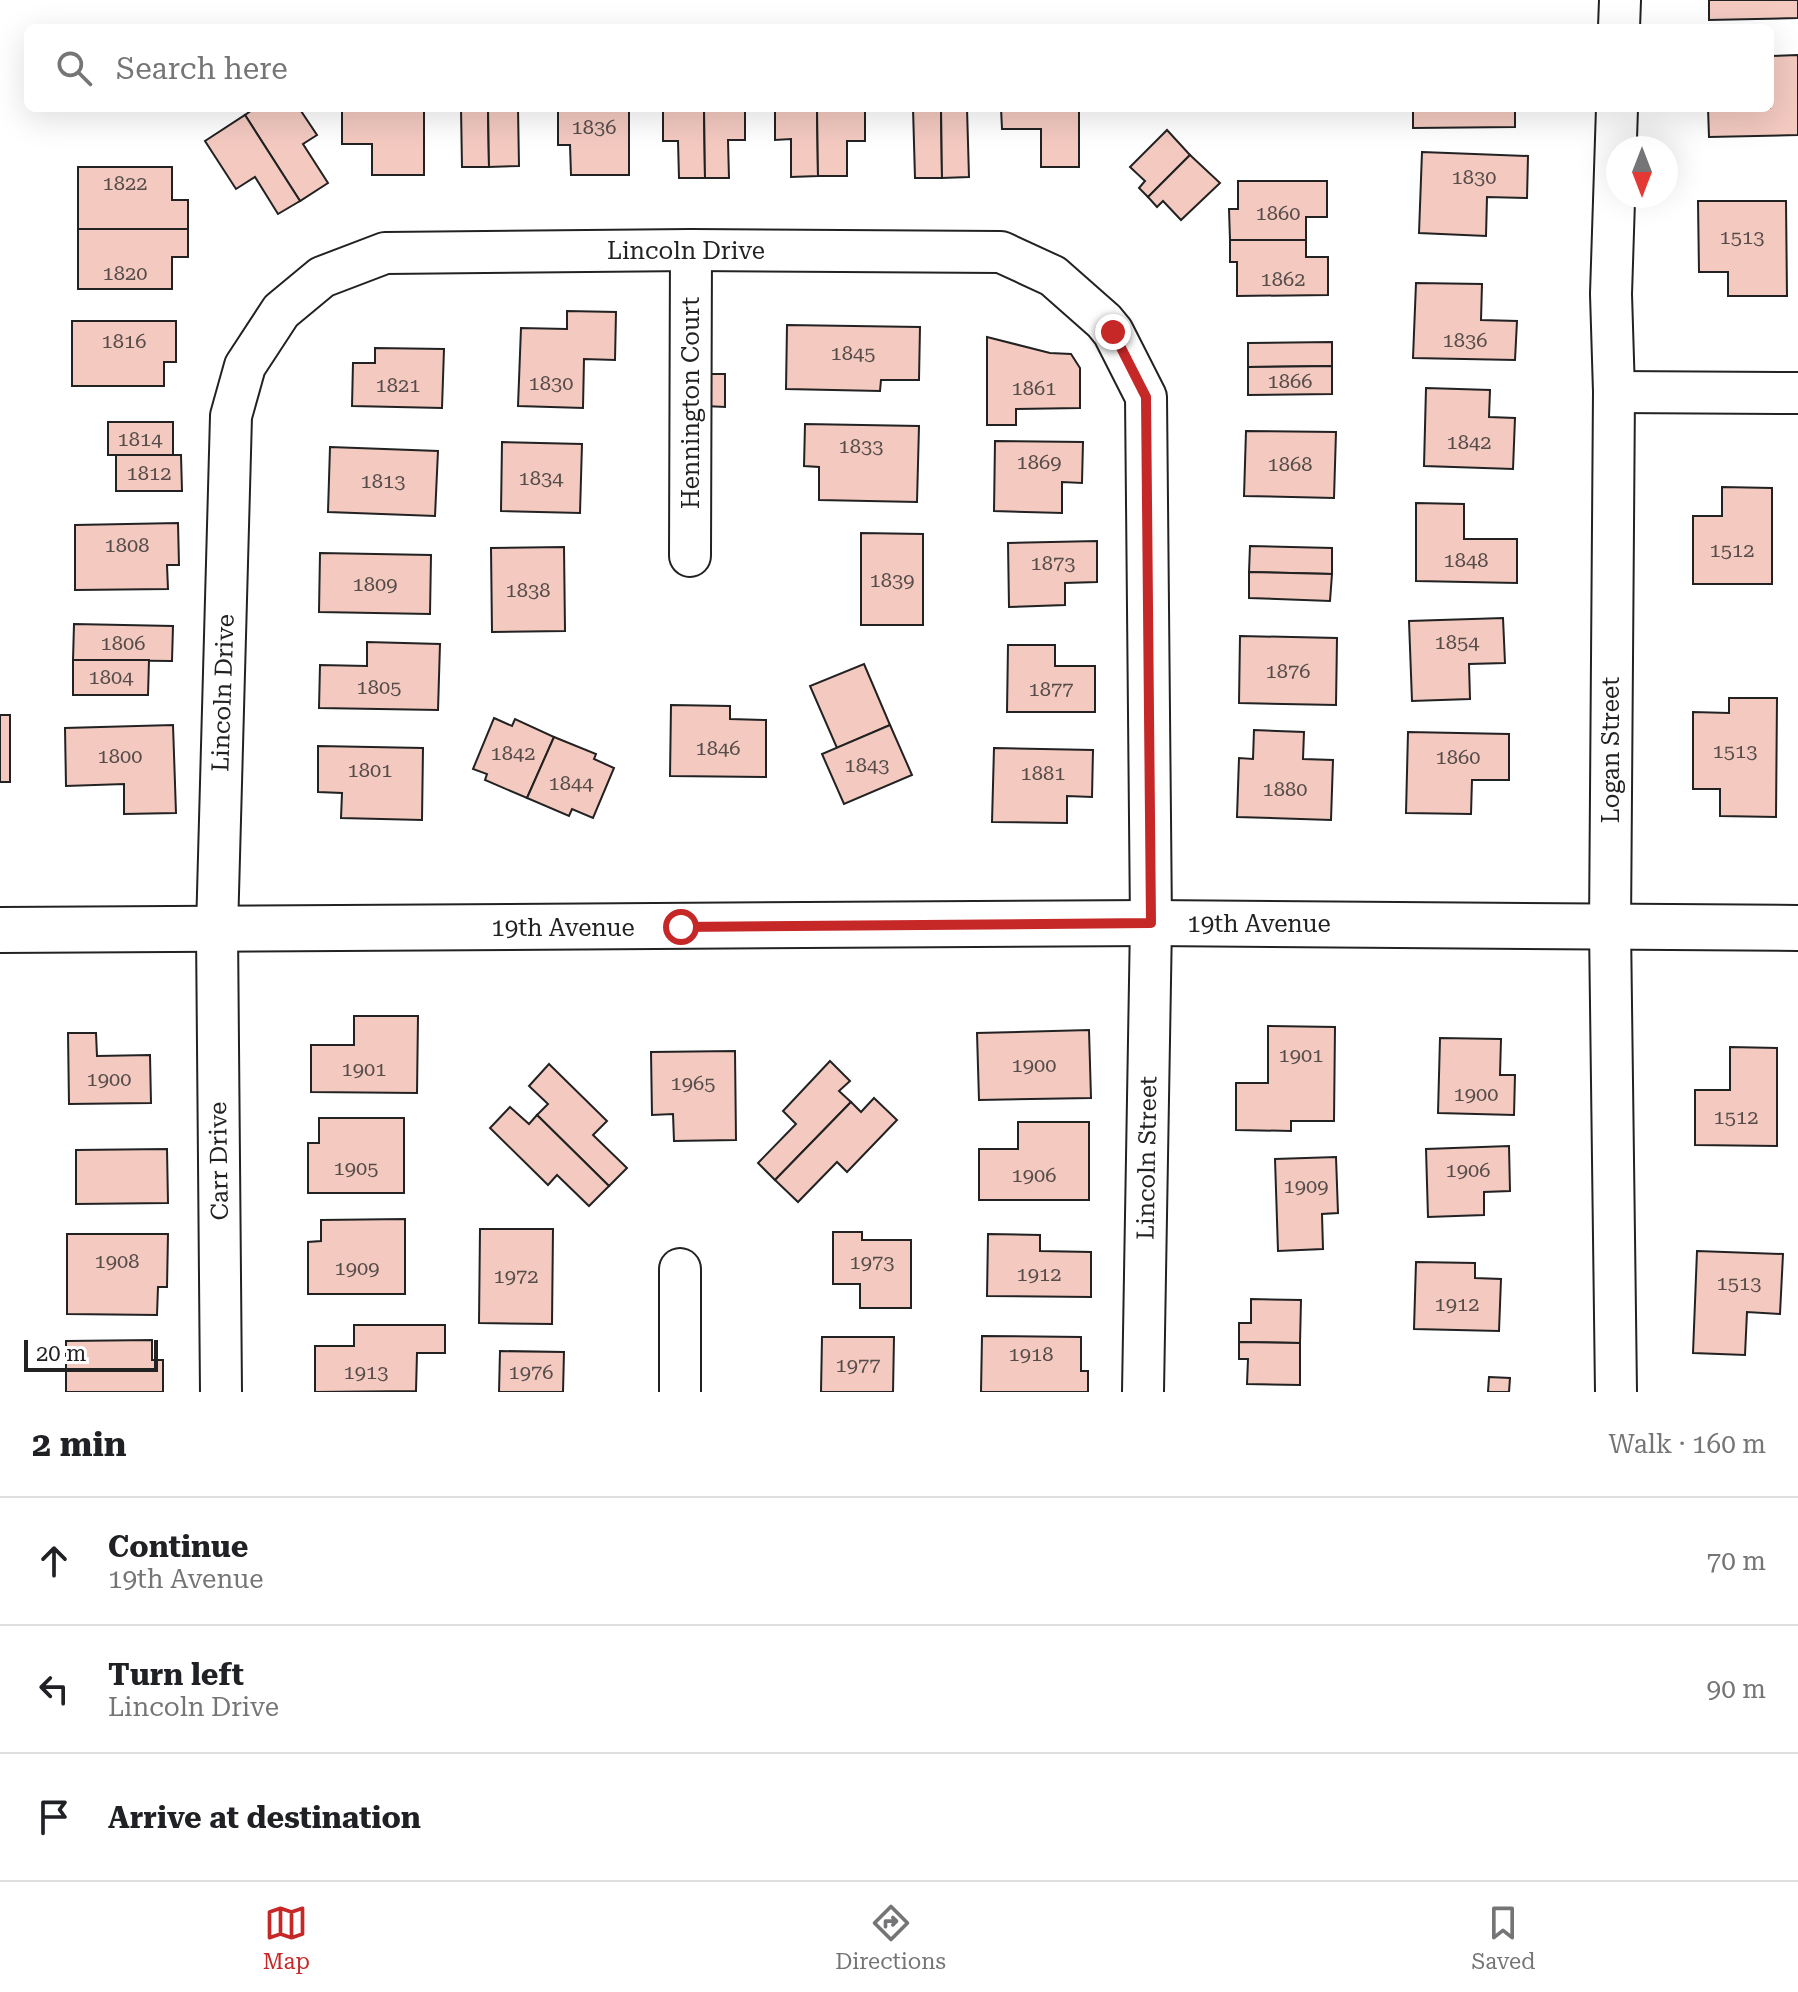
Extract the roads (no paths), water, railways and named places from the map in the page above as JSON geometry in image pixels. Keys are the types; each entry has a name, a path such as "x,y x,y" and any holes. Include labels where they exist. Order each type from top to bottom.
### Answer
{"street":[{"path":"1619,24 1620,0"},
{"name":"Logan Street","path":"1616,1392 1610,927 1614,392 1611,294 1617,112"},
{"name":"Hennington Court","path":"690,556 691,250"},
{"name":"Lincoln Drive","path":"217,930 231,416 245,366 281,311 322,277 385,253 691,250 1001,252 1053,276 1113,332 1146,397 1151,923"},
{"path":"1614,392 1798,393"},
{"name":"19th Avenue","path":"0,930 1151,923 1798,928"},
{"name":"Lincoln Street","path":"1143,1392 1151,923"},
{"name":"Carr Drive","path":"217,930 221,1392"},
{"path":"680,1269 680,1392"}]}
